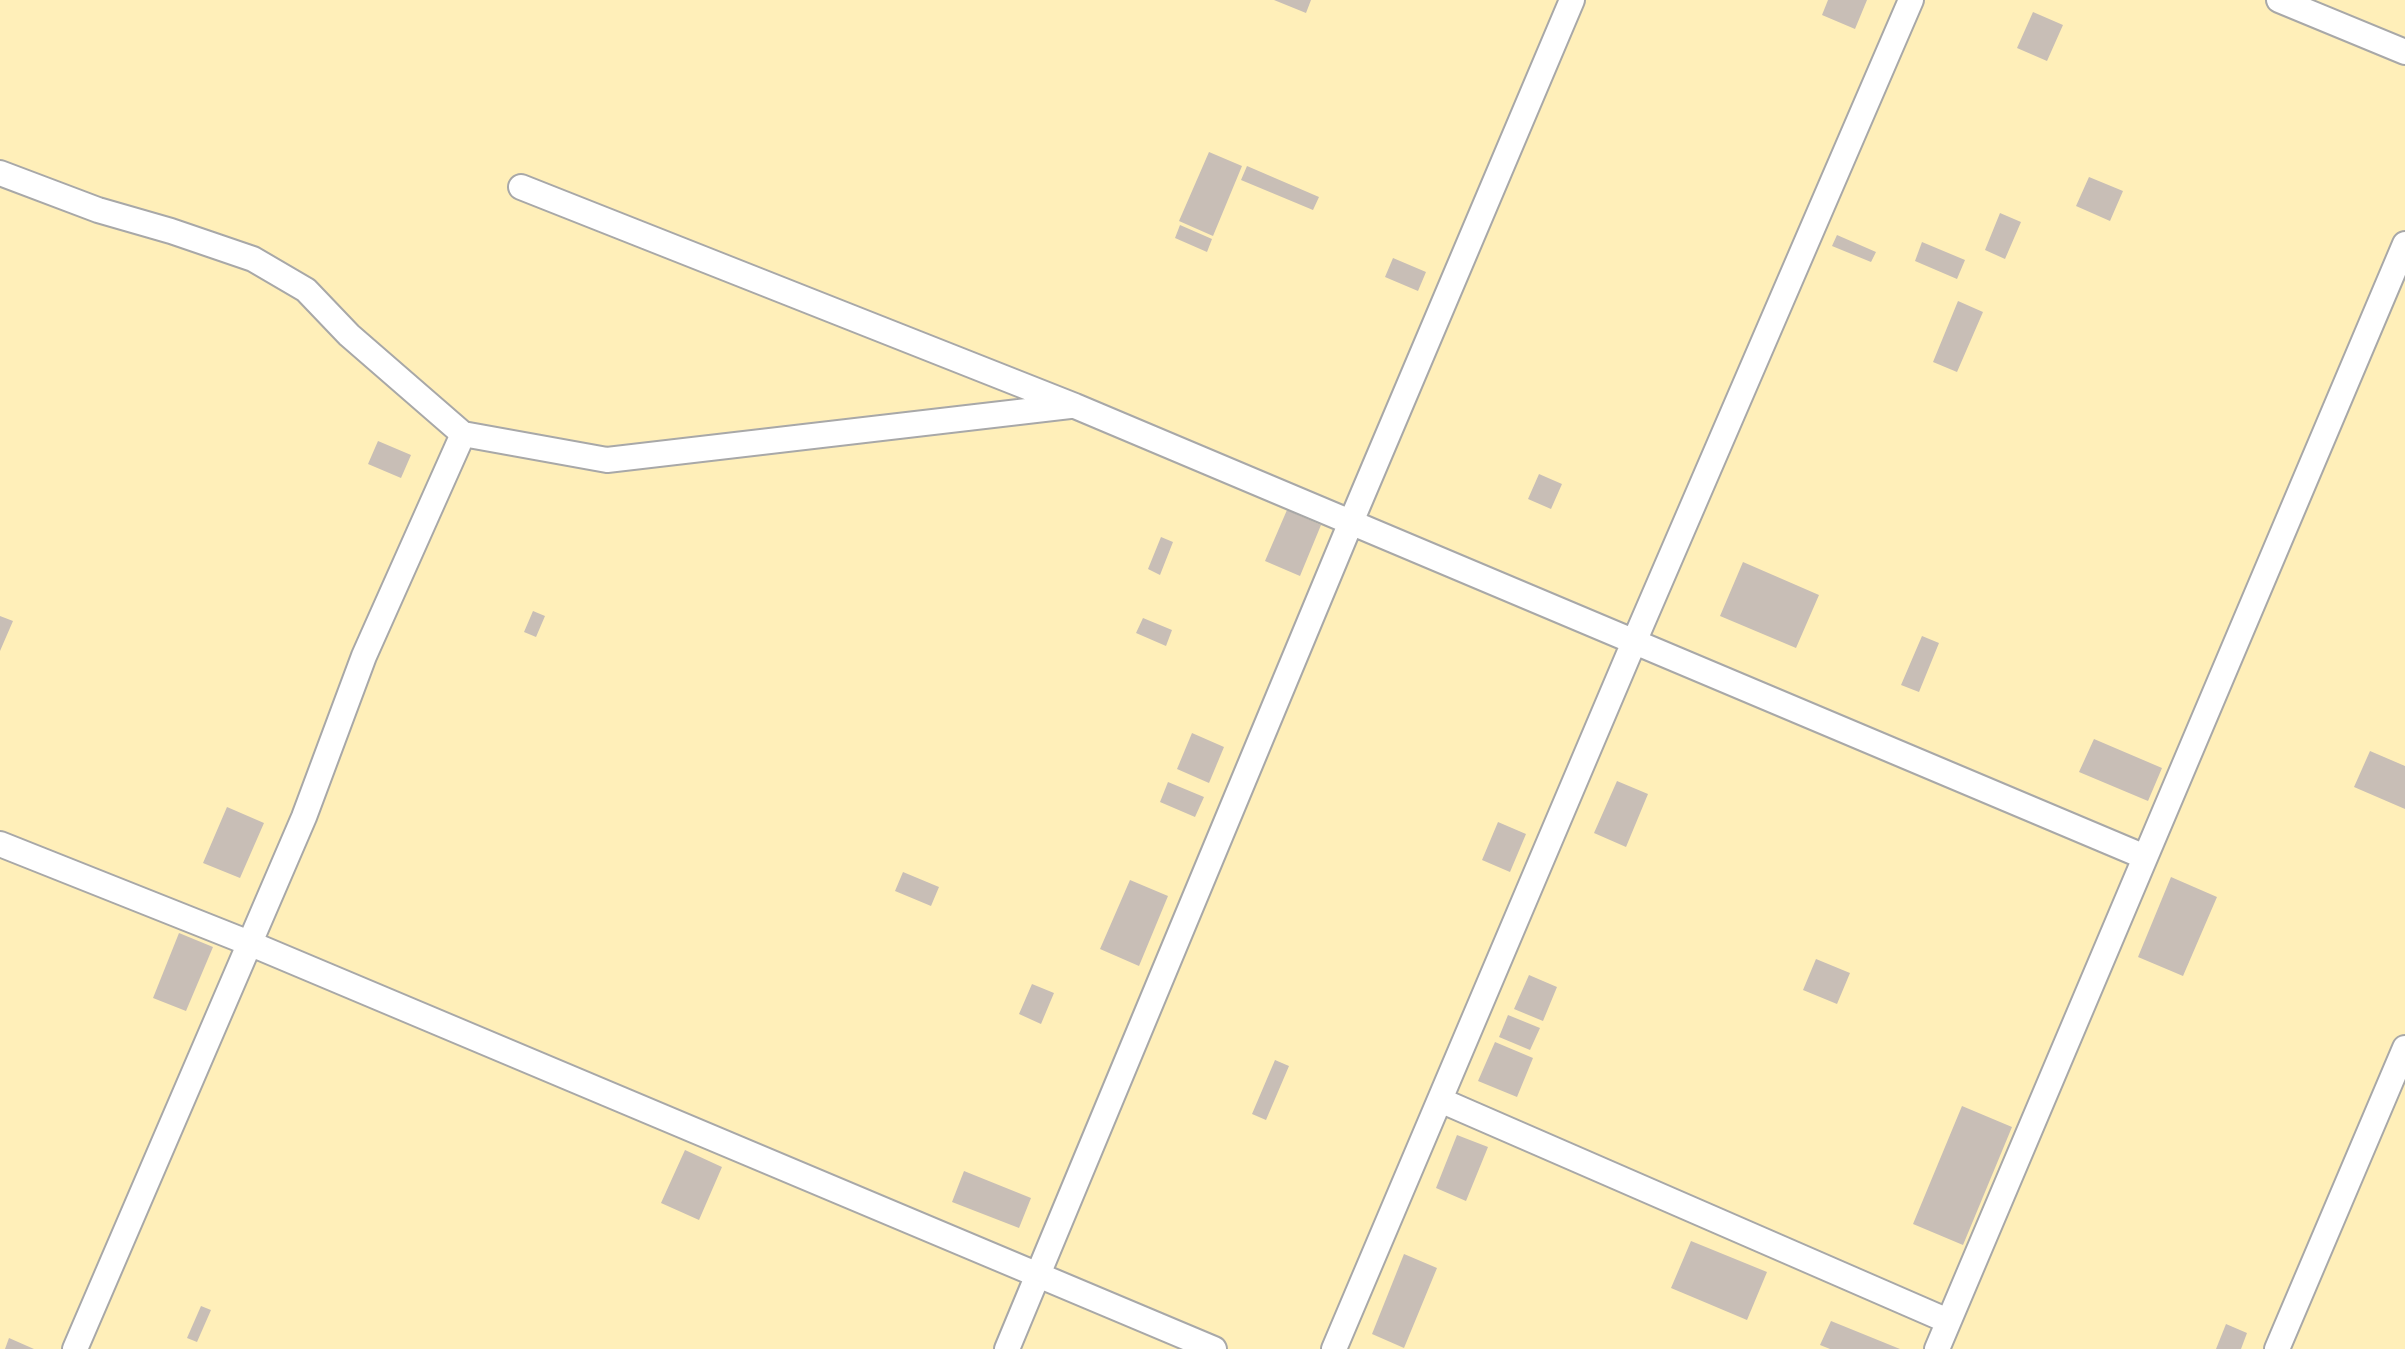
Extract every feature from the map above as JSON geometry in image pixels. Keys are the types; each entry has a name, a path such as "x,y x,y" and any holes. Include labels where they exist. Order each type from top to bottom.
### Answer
{"street":[{"path":"1007,1349 1351,522 1572,0"},
{"path":"1334,1349 1634,642 1911,0"},
{"path":"2279,0 2405,52"},
{"path":"0,173 98,210 253,259 306,290 349,335 463,434 607,460 1075,406"},
{"path":"522,187 1075,406 2145,857"},
{"path":"1937,1349 2405,244"},
{"path":"75,1349 304,817 364,656 463,434"},
{"path":"0,844 249,943 1214,1349"},
{"path":"2277,1349 2405,1048"},
{"path":"1440,1100 1948,1321"}],"sand":[{"path":"0,0 2405,0 2405,1349 0,1349"}],"building":[{"path":"1274,0 1311,0 1306,13"},
{"path":"1828,0 1867,0 1855,29 1822,15"},
{"path":"2033,12 2063,25 2047,61 2017,48"},
{"path":"1209,152 1242,166 1213,236 1179,221"},
{"path":"1247,166 1319,197 1313,210 1241,180"},
{"path":"2089,177 2123,191 2110,221 2076,206"},
{"path":"2000,213 2021,222 2005,259 1985,250"},
{"path":"1180,225 1212,239 1207,252 1175,238"},
{"path":"1837,235 1876,252 1871,262 1832,246"},
{"path":"1922,242 1965,260 1957,279 1915,261"},
{"path":"1393,258 1426,272 1418,291 1385,277"},
{"path":"1958,301 1983,312 1957,372 1933,362"},
{"path":"378,441 411,455 401,478 368,464"},
{"path":"1539,474 1562,484 1551,509 1528,499"},
{"path":"1287,510 1321,525 1300,576 1265,561"},
{"path":"1161,537 1173,542 1160,575 1148,569"},
{"path":"1743,562 1819,595 1796,648 1720,616"},
{"path":"533,611 545,616 536,637 524,632"},
{"path":"0,616 13,621 0,651"},
{"path":"1143,618 1172,630 1166,646 1136,633"},
{"path":"1922,636 1939,643 1919,692 1901,685"},
{"path":"1192,733 1224,747 1209,783 1177,769"},
{"path":"2094,739 2162,768 2148,801 2079,772"},
{"path":"2370,751 2405,766 2405,809 2354,787"},
{"path":"1617,781 1648,794 1626,847 1594,833"},
{"path":"1168,782 1204,797 1195,817 1160,802"},
{"path":"227,807 264,823 240,878 203,863"},
{"path":"1498,822 1526,834 1510,872 1482,860"},
{"path":"903,872 939,887 931,906 895,891"},
{"path":"2171,877 2217,897 2183,976 2138,957"},
{"path":"1130,880 1168,896 1139,966 1100,949"},
{"path":"179,933 213,947 186,1011 153,998"},
{"path":"1816,959 1850,973 1837,1004 1803,990"},
{"path":"1529,975 1557,987 1543,1021 1514,1009"},
{"path":"1032,984 1054,993 1041,1024 1019,1014"},
{"path":"1508,1015 1540,1028 1530,1050 1499,1037"},
{"path":"1495,1042 1533,1058 1517,1097 1478,1081"},
{"path":"1275,1060 1289,1066 1266,1120 1252,1114"},
{"path":"1962,1106 2012,1127 1963,1245 1913,1224"},
{"path":"1457,1135 1488,1147 1466,1201 1436,1188"},
{"path":"685,1150 722,1167 699,1220 661,1203"},
{"path":"964,1171 1031,1198 1019,1228 952,1202"},
{"path":"1691,1241 1767,1272 1747,1320 1671,1288"},
{"path":"1404,1254 1437,1268 1404,1348 1372,1334"},
{"path":"201,1306 211,1310 197,1342 187,1338"},
{"path":"1831,1321 1900,1349 1830,1349 1820,1345"},
{"path":"2226,1324 2247,1333 2241,1349 2216,1349"},
{"path":"9,1338 34,1349 5,1349"}]}
